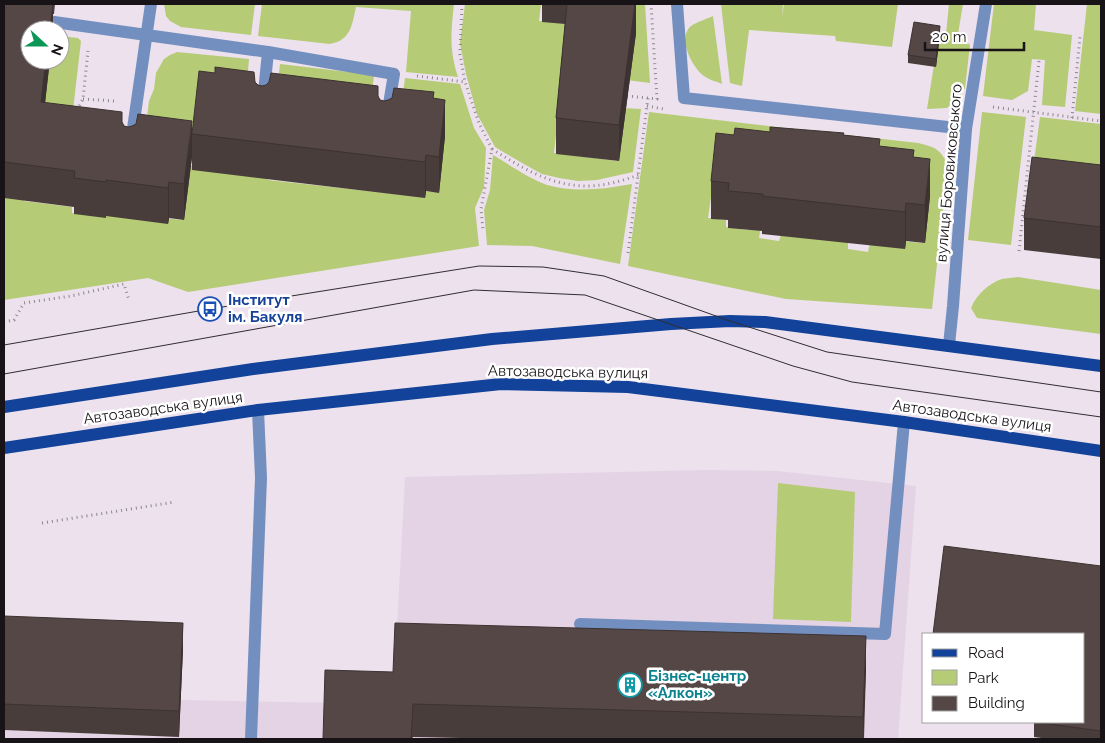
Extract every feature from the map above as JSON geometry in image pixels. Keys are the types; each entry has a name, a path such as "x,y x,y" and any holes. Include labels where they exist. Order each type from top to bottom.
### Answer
{"main road":[{"name":"Автозаводська вулиця","path":"4,407 283,365 492,339 671,324 765,322 1101,366"},
{"name":"Автозаводська вулиця","path":"4,448 258,410 511,384 628,387 904,422 1101,451"}],"street":[{"path":"129,155 151,4"},
{"path":"677,4 684,98 966,129"},
{"name":"вулиця Боровиковського","path":"949,346 966,129 986,4"},
{"path":"70,24 268,52 394,74 385,129"},
{"path":"262,114 268,52"},
{"path":"251,739 261,478 258,410"},
{"path":"580,624 885,634 904,422"}],"path":[{"path":"462,4 460,54 471,100 479,123 492,149 540,176 565,185 587,186 611,183 639,175"},
{"path":"627,96 657,99 651,4"},
{"path":"77,112 83,99 91,27"},
{"path":"1072,118 1080,38"},
{"path":"1019,251 1039,61"},
{"path":"628,253 648,98"},
{"path":"992,107 1101,121"},
{"path":"483,230 480,209 492,149"},
{"path":"4,322 14,320 24,303 71,296 124,284 130,300"},
{"path":"42,523 175,502"}],"shaded area":[{"path":"707,470 777,471 916,486 898,739 4,739 4,642 181,700 393,704 405,477"}],"green space":[{"path":"164,4 255,4 251,35 181,27 170,21 166,16"},
{"path":"262,4 454,4 452,41 453,58 458,77 406,72 411,11 356,7 349,31 342,39 330,44 258,36"},
{"path":"465,4 541,4 539,21 568,24 554,153 617,161 623,108 641,109 633,172 597,180 578,181 559,178 542,174 495,147 477,114 466,74 460,43"},
{"path":"606,4 645,4 650,83 627,80"},
{"path":"721,4 783,4 782,17 784,4 898,4 892,47 836,41 835,36 749,30 742,86 730,83"},
{"path":"949,4 963,4 958,34 970,45 965,88 960,96 947,108 927,109 939,33 946,34"},
{"path":"994,4 1036,4 1034,30 1072,35 1065,107 1042,105 1045,60 1032,59 1028,91 1012,100 983,96"},
{"path":"1087,4 1101,4 1101,114 1075,111"},
{"path":"713,16 722,84 699,72 688,52 685,38 691,26"},
{"path":"70,37 78,38 81,41 73,110 47,130 41,70 70,70"},
{"path":"177,52 249,59 245,105 199,107 191,161 174,159 143,149 149,101 154,89 156,73 164,59"},
{"path":"280,64 374,75 369,119 275,109"},
{"path":"405,78 460,84 474,128 486,148 484,187 475,208 479,246 188,292 148,278 4,300 4,193 24,196 24,201 72,207 72,213 104,217 105,211 182,220 188,165 267,174 268,180 423,197 423,191 437,192 399,123"},
{"path":"649,112 803,130 715,169 708,218 726,220 726,227 747,230 761,226 759,238 779,241 781,235 848,242 848,249 868,252 871,238 922,243 928,195 847,135 918,143 940,152 948,166 932,309 786,299 628,266"},
{"path":"982,112 1026,117 1011,245 968,240"},
{"path":"1040,117 1101,124 1101,185 1032,176"},
{"path":"493,155 533,179 547,185 568,189 590,189 632,184 620,264 532,246 487,245 484,210 490,190"},
{"path":"1018,277 1101,290 1101,334 977,318 971,308 984,290 992,283 1002,279"},
{"path":"778,483 855,492 851,622 773,619"}],"building":[{"path":"4,4 53,4 51,20 20,20 20,70 45,70 41,102 122,112 122,122 124,126 128,127 136,124 138,114 192,121 184,184 169,182 168,188 74,178 75,171 4,162"},
{"path":"567,4 635,4 619,125 556,118"},
{"path":"914,22 940,26 936,59 908,55"},
{"path":"215,67 254,72 255,82 262,86 269,82 271,73 378,86 378,96 380,100 384,101 392,98 394,88 434,92 433,98 445,100 439,157 426,155 425,162 192,134 199,71 215,73"},
{"path":"770,127 844,133 843,135 880,139 879,146 914,150 913,157 930,159 925,205 906,203 905,212 762,196 763,194 728,191 729,183 711,181 716,133 734,135 735,128 770,132"},
{"path":"1032,157 1101,165 1101,227 1024,218"},
{"path":"944,546 1101,566 1101,731 1041,723 1085,723 1085,633 933,633"},
{"path":"4,616 183,623 179,711 4,704"},
{"path":"395,623 866,636 863,717 413,704 411,739 323,739 325,670 393,672"}],"tram line":[{"path":"4,345 210,309 479,266 543,267 604,276 730,321 827,352 1101,392"},
{"path":"4,374 474,290 585,295 793,366 852,382 1101,417"}],"place":[{"name":"Інститут ім. Бакуля","path":"210,309"},
{"name":"Бізнес-центр «Алкон»","path":"630,685"}]}
